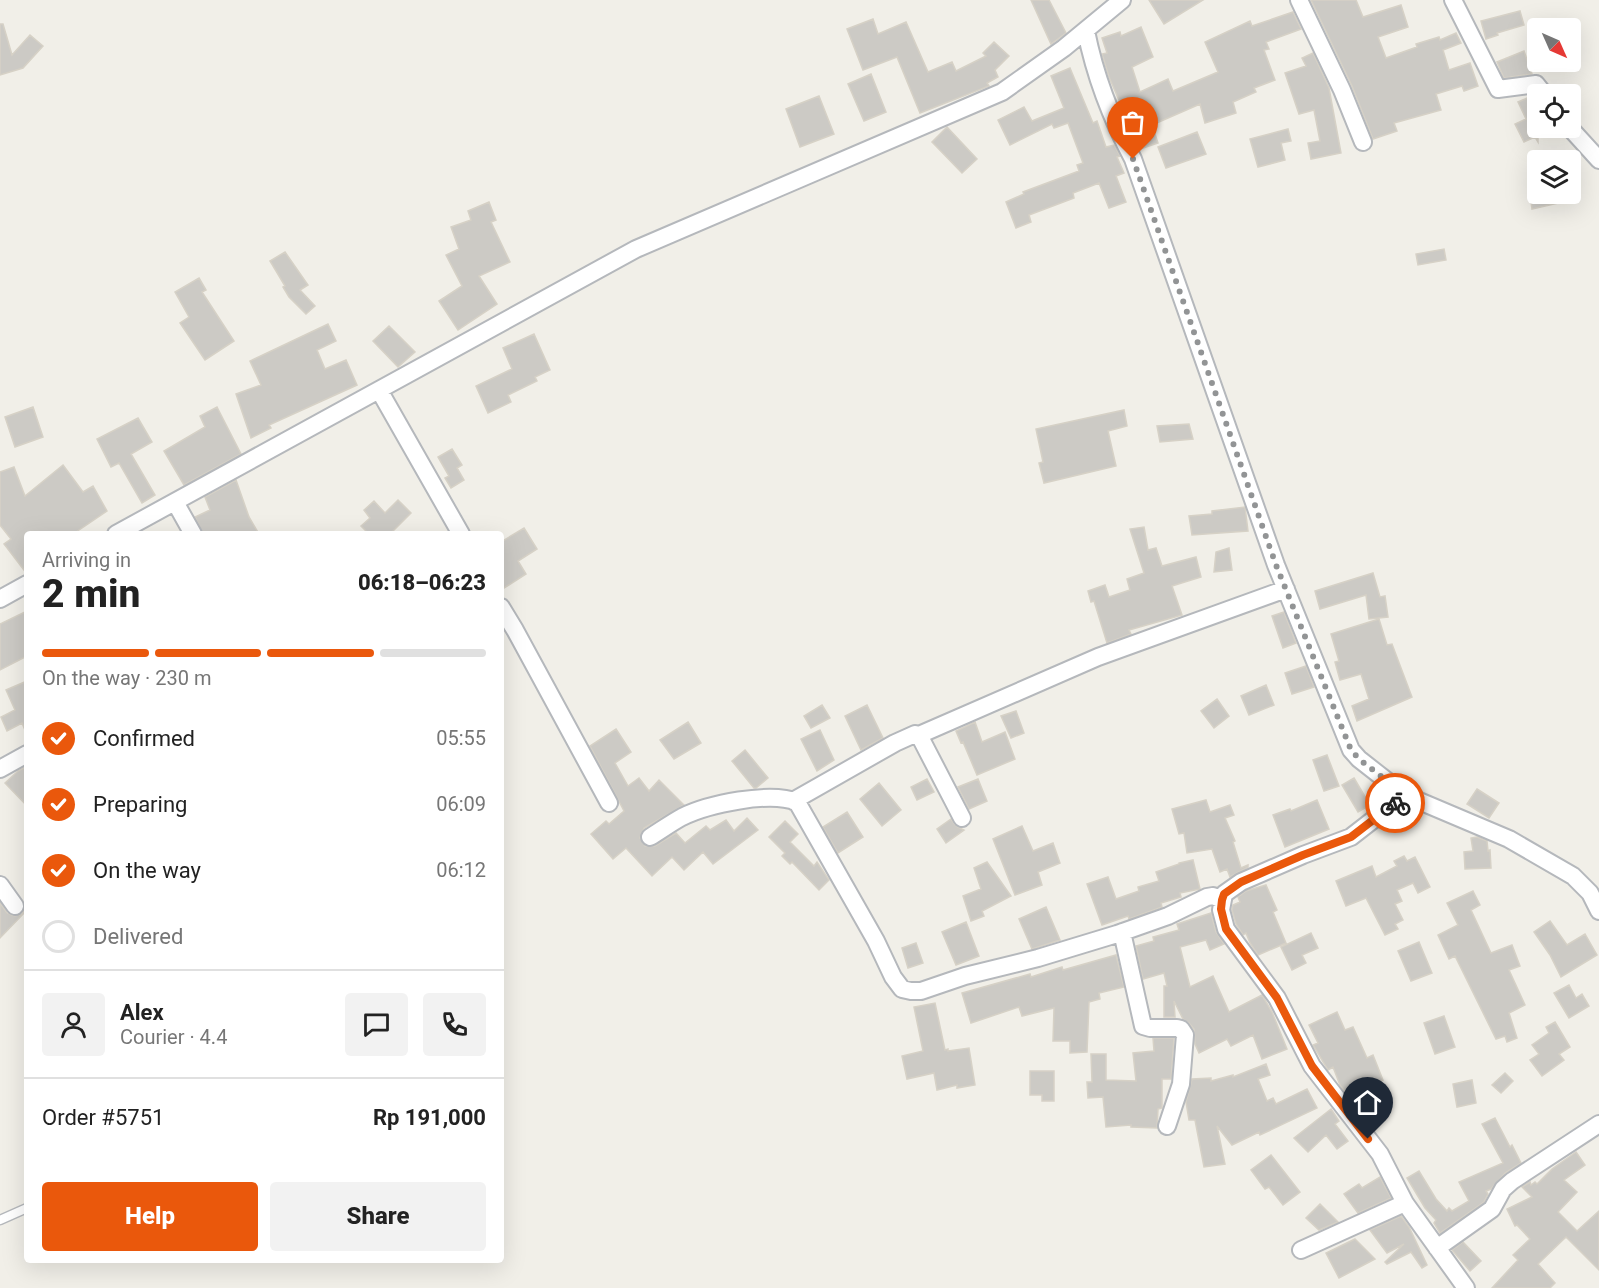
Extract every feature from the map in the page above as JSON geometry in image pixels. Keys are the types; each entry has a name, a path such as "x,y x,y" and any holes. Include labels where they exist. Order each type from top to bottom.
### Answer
{"street":[{"path":"122,531 636,249 1002,92 1086,31 1122,0"},
{"path":"1299,0 1363,142"},
{"path":"1453,0 1498,90 1527,85"},
{"path":"1086,31 1093,65 1105,101 1133,159 1286,590 1351,750 1405,795 1509,839 1573,876 1590,893 1599,911"},
{"path":"1579,138 1599,160"},
{"path":"379,390 459,531"},
{"path":"175,502 190,531"},
{"path":"0,598 24,586"},
{"path":"794,801 895,743 915,734 920,735 1098,657 1286,590"},
{"path":"504,612 516,630 609,803"},
{"path":"920,735 962,818"},
{"path":"0,769 24,756"},
{"path":"1405,795 1351,837 1241,882 1224,894 1221,909 1226,929 1277,998 1312,1066 1380,1154 1405,1203 1466,1288"},
{"path":"650,837 683,817 741,799 787,798 797,802 876,941 893,977 902,989 911,991 1122,932 1168,916 1207,897 1213,896 1222,900"},
{"path":"0,885 15,906"},
{"path":"1122,932 1143,1026 1146,1028 1177,1028 1181,1029 1185,1035 1181,1084 1167,1126"},
{"path":"1437,1248 1492,1209 1503,1189 1512,1181 1599,1124"},
{"path":"1301,1250 1405,1203"}],"lane":[{"path":"0,1220 24,1209"}],"building":[{"path":"1031,0 1049,0 1066,33 1051,44"},
{"path":"1149,0 1203,0 1164,24"},
{"path":"1311,0 1356,0 1363,17 1401,5 1408,27 1378,37 1386,58 1417,47 1416,44 1439,37 1440,40 1456,33 1461,43 1443,50 1449,70 1470,63 1478,86 1464,91 1462,86 1436,94 1441,110 1394,123 1397,131 1373,139 1352,86"},
{"path":"1520,11 1524,25 1497,33 1498,35 1486,39 1481,21"},
{"path":"1293,12 1301,29 1266,42 1269,49 1264,50 1275,80 1254,88 1256,92 1233,102 1236,113 1205,123 1200,104 1152,125 1158,143 1140,149 1109,77 1102,54 1107,53 1102,38 1120,32 1121,36 1141,27 1153,57 1132,67 1140,92 1168,79 1173,91 1218,72 1205,42 1250,21 1252,26"},
{"path":"873,19 878,34 906,22 928,72 952,62 956,71 986,56 983,53 994,42 1009,56 995,70 998,77 987,83 989,86 920,113 897,57 863,70 847,29"},
{"path":"0,24 3,24 12,55 30,35 43,46 23,68 0,75"},
{"path":"1524,51 1527,72 1532,74 1504,78 1497,62"},
{"path":"1313,53 1329,88 1341,153 1311,159 1308,143 1320,141 1314,110 1299,114 1285,73 1306,66 1302,58"},
{"path":"1070,68 1093,123 1097,121 1106,147 1114,145 1120,156 1117,157 1124,173 1116,176 1126,202 1109,208 1099,183 1073,193 1074,198 1029,215 1031,222 1016,228 1006,202 1024,194 1023,192 1079,171 1077,165 1083,163 1068,123 1054,128 1052,124 1010,145 998,120 1024,107 1032,121 1064,108 1051,76"},
{"path":"871,74 886,112 864,121 848,84"},
{"path":"819,96 834,134 800,147 786,109"},
{"path":"1527,98 1527,138 1533,138 1524,142 1515,124 1526,119 1518,102"},
{"path":"947,127 977,159 962,173 932,142"},
{"path":"1288,129 1291,141 1281,143 1285,160 1258,167 1250,139"},
{"path":"1197,132 1206,154 1166,168 1158,147"},
{"path":"489,202 496,220 491,222 510,262 479,276 497,304 458,330 439,301 462,286 446,255 459,249 451,227 471,220 468,211"},
{"path":"1531,204 1554,204 1532,209"},
{"path":"1444,249 1446,260 1418,265 1416,254"},
{"path":"285,252 308,285 300,290 315,306 306,314 289,297 270,261"},
{"path":"199,278 206,290 202,292 234,341 205,360 180,323 189,317 175,292"},
{"path":"328,324 336,341 317,350 325,369 346,360 357,385 269,425 271,428 251,438 236,394 261,385 250,361"},
{"path":"389,326 415,352 398,367 373,341"},
{"path":"534,334 550,370 535,377 537,381 508,395 511,402 488,413 476,386 512,369 503,348"},
{"path":"33,407 43,437 15,447 5,417"},
{"path":"217,407 241,454 184,485 164,451 205,427 200,416"},
{"path":"1124,410 1127,426 1108,431 1116,466 1044,483 1039,463 1043,462 1036,429"},
{"path":"138,418 152,442 131,454 155,495 142,503 119,463 111,467 97,439"},
{"path":"1189,424 1193,439 1160,442 1157,426"},
{"path":"452,449 462,465 457,468 464,480 451,488 445,478 449,476 438,457"},
{"path":"63,465 83,492 93,486 107,511 77,531 24,531 24,570 4,544 11,539 0,525 0,472 14,467 25,496"},
{"path":"236,480 249,517 257,531 202,531 195,517 210,510 205,497"},
{"path":"398,500 411,513 393,531 366,531 361,526 370,518 364,510 374,501 385,513"},
{"path":"1245,507 1248,531 1192,535 1189,516"},
{"path":"1144,527 1148,550 1156,548 1162,566 1196,557 1201,577 1172,586 1182,615 1129,630 1131,634 1107,643 1094,601 1091,602 1088,591 1105,585 1109,597 1130,590 1127,579 1144,573 1130,529"},
{"path":"524,528 537,549 518,561 526,574 504,588 504,540"},
{"path":"1229,548 1232,570 1214,572 1216,552"},
{"path":"1373,573 1380,597 1385,596 1388,617 1369,619 1366,595 1320,609 1315,591"},
{"path":"24,612 24,658 0,670 0,624"},
{"path":"1284,612 1296,643 1283,648 1272,616"},
{"path":"1379,619 1387,645 1392,644 1412,697 1357,721 1352,706 1369,699 1361,674 1340,680 1335,662 1339,661 1331,634"},
{"path":"1306,666 1314,687 1292,694 1285,673"},
{"path":"24,682 24,728 22,723 7,731 1,717 15,710 6,690"},
{"path":"1266,685 1274,705 1249,715 1241,696"},
{"path":"1217,699 1229,716 1214,728 1201,711"},
{"path":"822,705 830,718 811,728 804,716"},
{"path":"867,705 883,738 861,750 845,716"},
{"path":"1016,711 1024,733 1011,738 1001,716"},
{"path":"688,722 701,743 674,759 660,740"},
{"path":"975,722 982,742 1005,732 1015,759 977,775 956,731"},
{"path":"616,729 631,752 615,763 628,786 639,778 649,791 659,780 684,805 644,828 640,838 645,846 655,846 676,833 685,843 706,826 710,830 726,820 734,831 747,818 758,830 713,864 703,852 684,870 672,857 652,876 626,848 613,859 591,834 606,821 609,824 624,811 590,746"},
{"path":"820,730 834,760 817,771 801,739"},
{"path":"745,750 768,778 756,788 732,761"},
{"path":"1327,755 1339,786 1324,791 1313,760"},
{"path":"24,768 24,803 5,783"},
{"path":"1354,778 1370,805 1358,812 1342,785"},
{"path":"927,779 934,792 917,800 911,787"},
{"path":"978,779 987,801 969,809 958,787"},
{"path":"879,783 901,810 882,826 860,799"},
{"path":"1477,789 1499,803 1489,818 1467,804"},
{"path":"1206,800 1210,812 1230,805 1234,815 1225,818 1235,841 1233,842 1241,868 1248,865 1248,867 1230,877 1227,869 1220,872 1212,849 1187,853 1184,833 1179,834 1172,809"},
{"path":"1317,800 1329,829 1285,847 1273,815 1290,809 1291,811"},
{"path":"847,812 863,837 838,853 823,827"},
{"path":"951,819 956,826 964,830 946,843 937,829"},
{"path":"785,821 798,834 790,842 814,866 817,862 829,880 819,890 792,862 790,864 782,856 785,853 769,837"},
{"path":"1022,826 1033,851 1053,843 1060,863 1038,872 1042,885 1015,895 993,839"},
{"path":"1477,837 1487,841 1491,868 1465,869 1464,852 1473,851 1471,838"},
{"path":"1404,856 1407,861 1415,857 1430,887 1418,893 1413,883 1397,890 1402,901 1395,904 1403,920 1395,924 1398,929 1385,935 1366,898 1346,906 1336,881 1372,866 1376,877 1397,866 1394,861"},
{"path":"1193,860 1200,889 1180,893 1181,897 1161,903 1162,907 1129,919 1128,916 1102,925 1087,884 1108,877 1116,899 1139,891 1138,887 1159,881 1156,872"},
{"path":"987,862 1011,896 982,911 984,916 971,921 963,896 981,889 974,868"},
{"path":"1266,885 1277,910 1273,912 1286,943 1258,955 1246,933 1243,935 1236,924 1232,910 1233,905 1240,902 1238,897 1246,891"},
{"path":"1473,891 1480,905 1471,910 1491,953 1512,945 1520,966 1509,970 1525,1005 1509,1013 1517,1038 1507,1042 1505,1036 1496,1039 1455,956 1449,959 1438,935 1458,925 1447,903"},
{"path":"0,903 7,913 15,916 22,914 24,910 24,913 0,938"},
{"path":"1046,907 1060,940 1032,949 1019,919"},
{"path":"1211,913 1216,932 1224,944 1210,950 1206,940 1180,947 1190,987 1213,976 1229,1012 1262,995 1272,1012 1287,1049 1262,1059 1253,1035 1231,1046 1227,1039 1199,1053 1195,1044 1194,1029 1183,1019 1174,1001 1175,1017 1164,1017 1164,986 1167,986 1164,973 1143,979 1136,946 1154,941 1153,937 1179,930 1177,924"},
{"path":"1550,921 1567,945 1585,934 1597,955 1561,977 1550,955 1534,932"},
{"path":"966,922 979,956 956,965 942,932"},
{"path":"1311,933 1318,948 1302,955 1306,963 1292,970 1281,947"},
{"path":"1419,942 1432,973 1411,981 1398,951"},
{"path":"916,943 923,963 908,968 902,948"},
{"path":"1116,955 1124,987 1099,993 1100,999 1089,1002 1087,1052 1070,1053 1070,1041 1053,1041 1054,1008 1022,1016 1019,1007 971,1023 962,993 1030,974 1031,977 1062,967 1063,970"},
{"path":"1569,985 1576,998 1582,994 1589,1006 1569,1018 1554,993"},
{"path":"935,1003 945,1050 969,1048 975,1085 957,1088 957,1085 937,1090 934,1073 907,1079 902,1056 923,1051 914,1007"},
{"path":"1337,1012 1345,1030 1353,1027 1367,1058 1373,1055 1383,1080 1362,1089 1366,1101 1355,1104 1340,1085 1333,1067 1328,1070 1313,1045 1318,1043 1309,1025"},
{"path":"1444,1016 1455,1047 1435,1054 1424,1023"},
{"path":"1555,1022 1570,1047 1559,1054 1564,1060 1542,1076 1530,1060 1539,1054 1532,1045 1549,1033 1546,1027"},
{"path":"1153,1038 1174,1038 1171,1079 1162,1079 1162,1108 1158,1109 1157,1128 1131,1127 1131,1125 1106,1127 1103,1097 1088,1098 1087,1082 1092,1082 1091,1054 1106,1054 1106,1080 1136,1081 1133,1053 1154,1051"},
{"path":"1266,1064 1270,1075 1258,1079 1267,1101 1273,1098 1276,1104 1307,1089 1317,1108 1260,1135 1259,1132 1232,1145 1217,1126 1225,1164 1204,1167 1195,1120 1189,1120 1186,1102 1192,1079 1211,1078 1211,1081 1233,1075 1233,1077"},
{"path":"1030,1071 1054,1071 1054,1101 1042,1101 1042,1095 1030,1095"},
{"path":"1505,1073 1513,1081 1501,1093 1492,1085"},
{"path":"1472,1080 1476,1103 1457,1107 1453,1084"},
{"path":"1331,1109 1339,1121 1335,1124 1348,1141 1337,1149 1326,1135 1308,1152 1294,1138"},
{"path":"1495,1118 1521,1163 1505,1173 1491,1189 1486,1191 1488,1194 1484,1202 1440,1233 1434,1223 1436,1220 1425,1208 1407,1178 1419,1171 1436,1199 1447,1211 1449,1208 1452,1211 1469,1201 1459,1182 1503,1163 1482,1124"},
{"path":"1576,1152 1585,1165 1564,1180 1577,1192 1558,1212 1577,1231 1599,1211 1599,1270 1566,1237 1538,1264 1555,1283 1550,1288 1492,1288 1518,1260 1513,1255 1530,1239 1517,1225 1515,1226 1507,1209 1532,1197 1522,1187 1530,1182 1531,1185 1535,1182 1537,1184 1552,1169"},
{"path":"1271,1155 1300,1192 1283,1205 1269,1187 1265,1189 1251,1170"},
{"path":"1380,1177 1391,1198 1358,1213 1344,1194 1359,1184 1362,1188"},
{"path":"1320,1204 1338,1222 1319,1230 1306,1218"},
{"path":"1401,1216 1409,1227 1427,1265 1422,1268 1411,1252 1387,1264 1385,1262 1404,1244 1387,1253 1370,1230"},
{"path":"1355,1239 1375,1259 1339,1278 1326,1253"},
{"path":"1463,1242 1481,1261 1470,1271 1452,1250"}],"way so far":[{"path":"1133,159 1276,565 1323,683 1351,750 1405,795 1395,803"}],"route":[{"path":"1368,1139 1312,1066 1277,998 1226,929 1221,909 1224,894 1241,882 1351,837 1395,803"}]}
